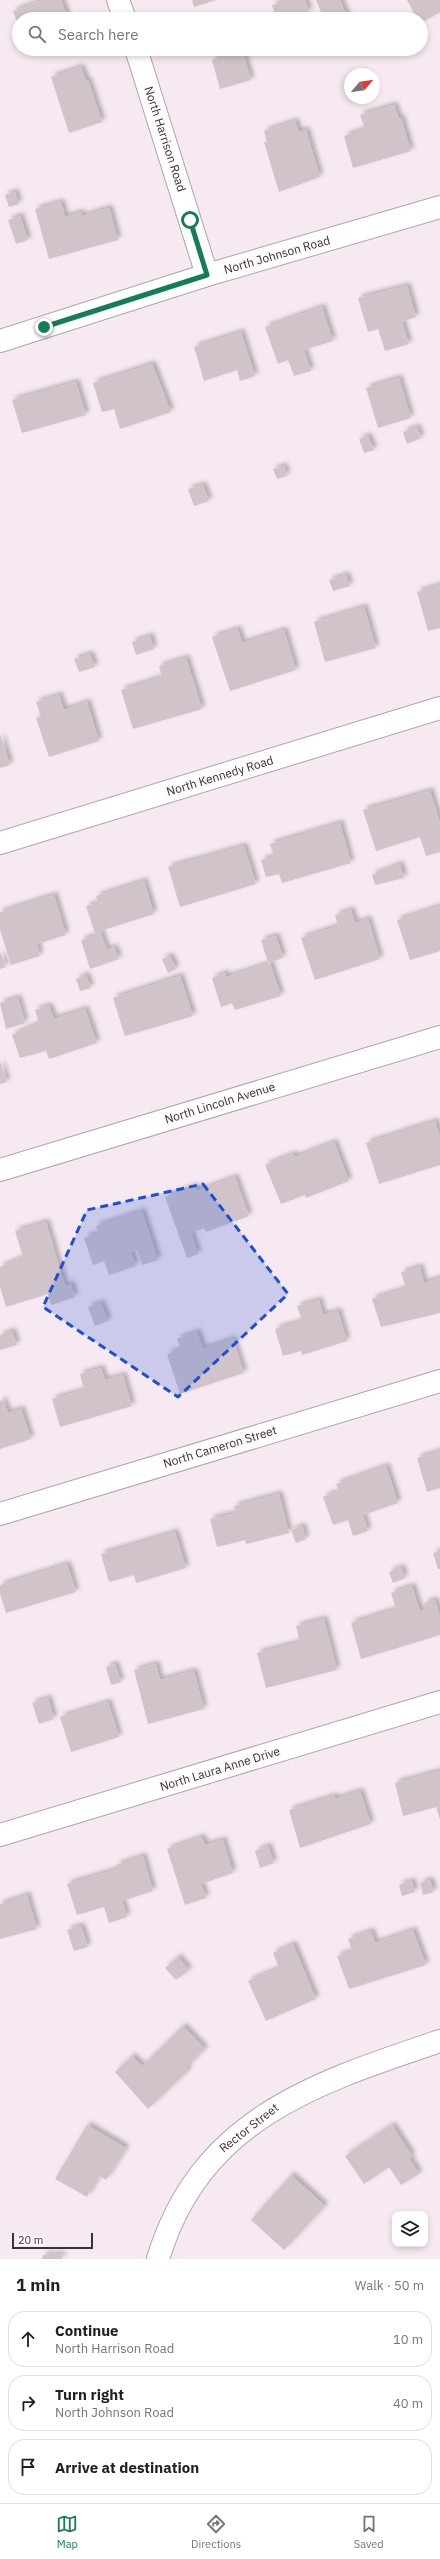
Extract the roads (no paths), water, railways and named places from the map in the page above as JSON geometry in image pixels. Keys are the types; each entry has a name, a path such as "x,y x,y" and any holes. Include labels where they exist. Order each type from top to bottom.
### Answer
{"street":[{"path":"118,0 122,12"},
{"name":"North Harrison Road","path":"138,56 207,275"},
{"name":"North Johnson Road","path":"0,341 207,275 440,207"},
{"name":"North Kennedy Road","path":"0,843 440,708"},
{"name":"North Lincoln Avenue","path":"0,1170 440,1037"},
{"name":"North Cameron Street","path":"0,1514 440,1381"},
{"name":"North Laura Anne Drive","path":"0,1835 440,1702"},
{"name":"Rector Street","path":"158,2259 165,2235 188,2190 215,2155 246,2127 280,2104 316,2086 440,2041"}]}
